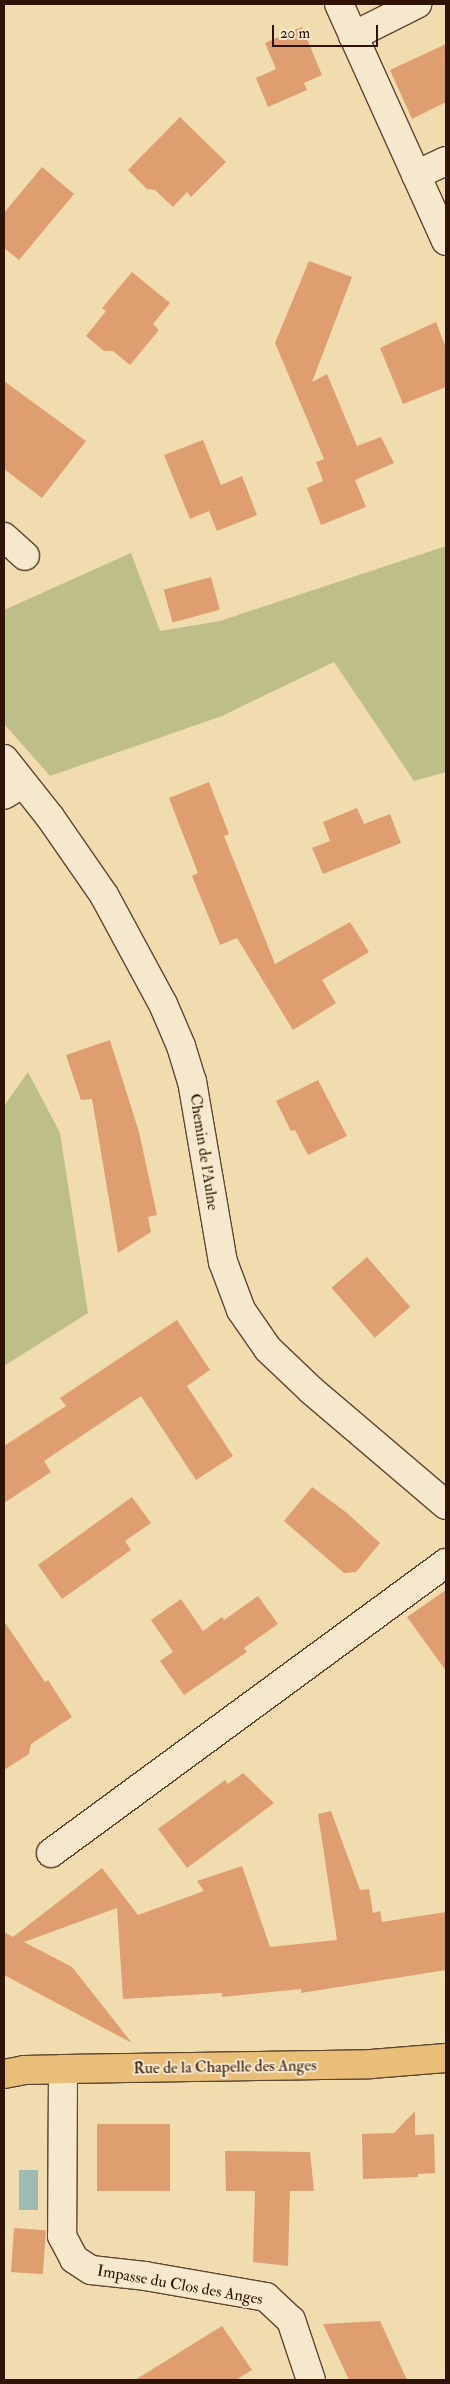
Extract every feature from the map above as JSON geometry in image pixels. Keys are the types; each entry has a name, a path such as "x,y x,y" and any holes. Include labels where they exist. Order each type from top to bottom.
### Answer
{"main road":[{"name":"Rue de la Chapelle des Anges","path":"4,2074 24,2070 371,2064 446,2058"}],"street":[{"path":"339,4 446,241"},
{"path":"353,36 417,4"},
{"path":"416,175 446,161"},
{"path":"4,536 25,556"},
{"name":"Chemin de l'Aulne","path":"4,759 13,789 50,817 104,895 163,1004 182,1046 192,1081 223,1262 241,1310 268,1349 311,1390 446,1505"},
{"path":"52,1853 446,1564"},
{"name":"Impasse du Clos des Anges","path":"63,2069 62,2236 74,2259 91,2270 145,2276 266,2297 291,2320 311,2380"}],"green space":[{"path":"446,546 446,772 414,781 334,662 222,716 50,776 4,724 4,610 131,553 160,631 220,621"},
{"path":"28,1072 60,1133 88,1313 4,1366 4,1106"}],"water":[{"path":"19,2170 38,2170 38,2210 19,2210"}],"building":[{"path":"302,27 322,75 304,83 307,90 268,107 256,78 276,69 265,43"},
{"path":"446,44 446,102 412,119 390,70"},
{"path":"180,117 226,162 191,197 187,192 173,207 155,190 147,189 128,170"},
{"path":"42,167 74,194 19,260 4,248 4,213"},
{"path":"309,261 352,277 312,382 327,374 357,446 381,437 394,463 355,480 366,507 321,525 307,488 323,481 316,462 324,459 275,343"},
{"path":"132,272 170,303 153,324 159,330 130,365 113,351 104,351 86,336 106,311 102,308"},
{"path":"436,322 446,348 446,387 403,404 380,348"},
{"path":"4,381 86,441 42,498 4,469"},
{"path":"203,440 221,485 242,476 257,515 217,531 209,511 190,519 164,455"},
{"path":"211,577 220,610 172,623 164,590"},
{"path":"209,782 229,834 224,836 275,964 350,922 369,952 322,980 336,1003 293,1030 237,938 220,945 192,876 198,873 169,798"},
{"path":"357,808 364,824 390,814 401,843 323,874 312,848 330,841 323,822"},
{"path":"110,1040 139,1132 157,1215 148,1217 151,1232 118,1253 92,1099 81,1100 66,1055"},
{"path":"318,1080 347,1136 308,1155 295,1130 291,1131 276,1101"},
{"path":"367,1257 410,1307 375,1338 332,1288"},
{"path":"177,1320 210,1370 187,1386 233,1456 196,1480 141,1396 44,1461 51,1472 4,1503 4,1446 66,1406 60,1398"},
{"path":"312,1487 347,1513 380,1543 356,1572 344,1573 284,1521"},
{"path":"132,1497 151,1523 125,1541 131,1550 62,1599 38,1565"},
{"path":"446,1590 446,1671 407,1617"},
{"path":"258,1596 278,1624 244,1648 247,1652 184,1695 160,1661 173,1652 151,1620 181,1599 203,1631 222,1617 224,1620"},
{"path":"4,1621 45,1682 48,1680 72,1717 31,1744 29,1754 4,1770"},
{"path":"243,1773 274,1803 187,1868 158,1829 225,1780 228,1784"},
{"path":"331,1811 360,1890 369,1889 373,1913 380,1911 382,1922 446,1912 446,1970 301,1993 301,1989 222,1997 222,1993 123,1999 117,1908 24,1942 72,1967 132,2043 4,1975 4,1932 13,1937 102,1868 138,1915 204,1891 197,1881 242,1866 270,1947 337,1940 318,1814"},
{"path":"415,2111 415,2135 434,2134 435,2173 418,2174 418,2177 363,2179 362,2134 394,2133"},
{"path":"97,2124 170,2124 170,2191 97,2191"},
{"path":"225,2151 310,2152 314,2191 290,2191 288,2266 253,2262 255,2191 226,2191"},
{"path":"14,2228 46,2230 43,2274 11,2272"},
{"path":"380,2321 407,2380 349,2380 323,2324"},
{"path":"222,2326 252,2370 236,2380 135,2380"}]}
